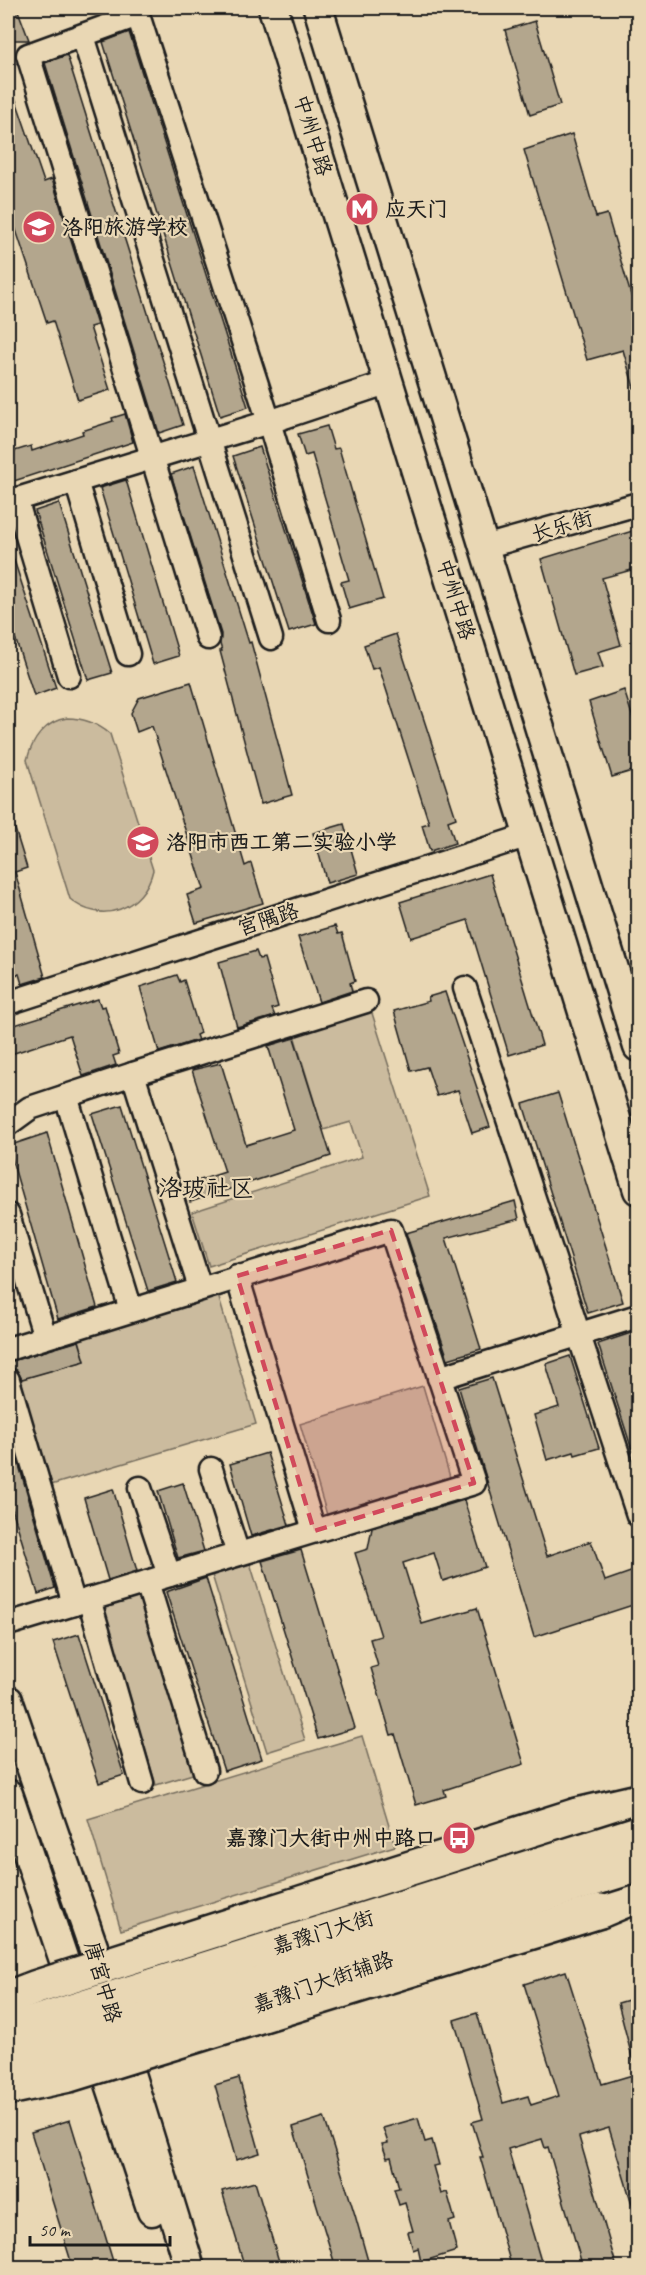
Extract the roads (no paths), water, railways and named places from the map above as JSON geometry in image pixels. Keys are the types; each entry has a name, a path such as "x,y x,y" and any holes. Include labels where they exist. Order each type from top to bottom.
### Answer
{"highway":[{"path":"8,1998 577,1815 639,1801"},
{"name":"嘉豫门大街","path":"8,2031 639,1833"},
{"name":"嘉豫门大街","path":"8,2063 639,1865"},
{"path":"8,2088 69,2075 600,1911 639,1895"}],"main road":[{"name":"中州中路","path":"273,8 639,1191"},
{"name":"中州中路","path":"318,8 639,1047"},
{"name":"唐宫中路","path":"8,1700 105,1978 111,2051 170,2268"},
{"name":"唐宫中路","path":"8,1794 73,1989 111,2051 190,2268"},
{"path":"8,2010 420,1877 639,1811"},
{"name":"嘉豫门大街辅路","path":"8,2084 639,1878"}],"street":[{"path":"208,638 28,55 138,15 269,422 329,620"},
{"path":"83,36 271,638"},
{"path":"69,676 12,500 269,422 389,382"},
{"path":"76,481 128,654"},
{"name":"长乐街","path":"484,547 639,504"},
{"name":"宫隅路","path":"8,1003 529,835"},
{"path":"465,988 639,1515"},
{"path":"8,1124 30,1108 366,1001"},
{"path":"133,1074 200,1288"},
{"path":"66,1096 131,1310"},
{"path":"8,1215 45,1337"},
{"path":"8,1349 391,1230 474,1483 8,1624"},
{"path":"237,1276 314,1531"},
{"path":"439,1378 639,1316"},
{"path":"8,1380 142,1782"},
{"path":"211,1469 237,1554"},
{"path":"140,1488 169,1575"},
{"path":"147,1582 205,1771"}],"place":[{"name":"应天门","path":"362,209"},
{"name":"洛阳旅游学校","path":"39,227"},
{"name":"洛阳市西工第二实验小学","path":"143,842"},
{"name":"嘉豫门大街中州中路口","path":"459,1838"}],"district":[{"name":"洛玻社区","path":"206,1188"}]}
